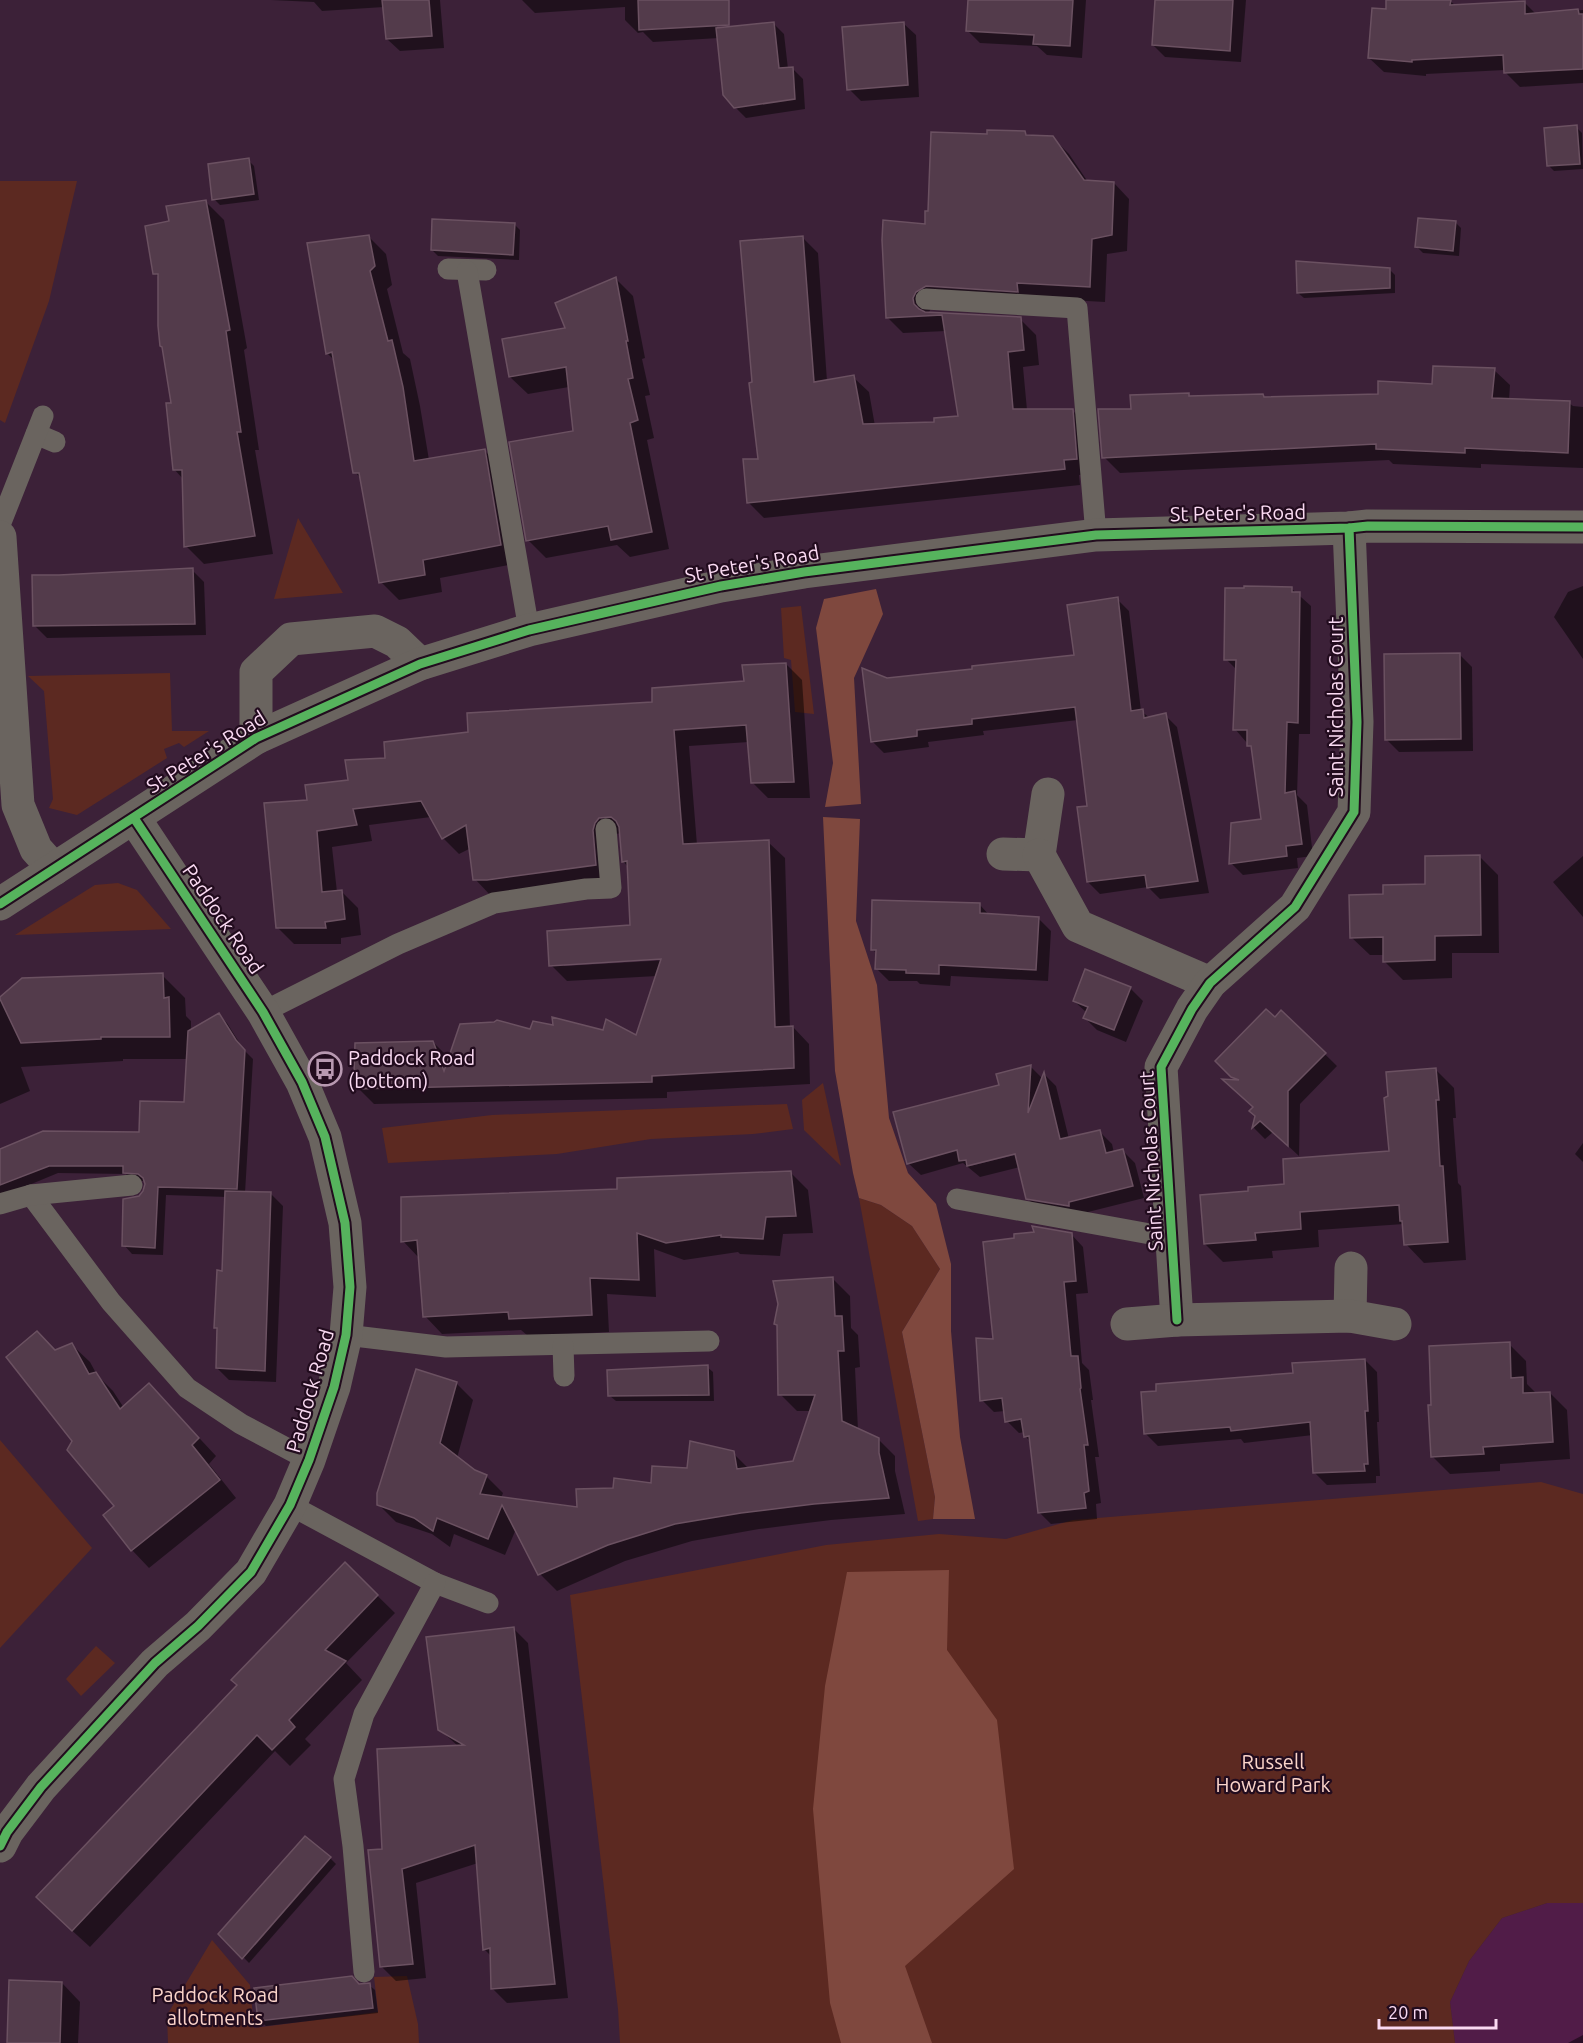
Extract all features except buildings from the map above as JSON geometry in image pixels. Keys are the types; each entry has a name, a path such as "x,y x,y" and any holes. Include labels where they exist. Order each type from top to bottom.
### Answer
{"street":[{"name":"St Peter's Road","path":"0,904 256,738 420,664 529,630 721,586 804,572 1096,535 1368,526 1583,527"},
{"name":"Saint Nicholas Court","path":"1177,1320 1161,1067 1192,1008 1210,983 1295,907 1354,812 1357,722 1349,528"},
{"path":"0,537 18,805 36,849 54,869"},
{"path":"256,738 256,672 291,639 375,631 397,642 420,664"},
{"path":"1048,794 1040,855 1078,926 1210,983"},
{"name":"Paddock Road","path":"0,1846 7,1832 41,1787 155,1663 198,1626 250,1572 290,1505 309,1460 334,1387 346,1335 350,1287 345,1223 325,1137 302,1082 263,1012 134,818"},
{"path":"1003,854 1040,855"},
{"path":"1350,1316 1351,1268"},
{"path":"1127,1324 1177,1320 1350,1316 1395,1324"}],"lane":[{"path":"467,270 529,630"},
{"path":"926,299 1077,308 1096,535"},
{"path":"0,525 39,425 55,442"},
{"path":"263,1012 398,944 494,903 586,889 611,888 606,829"},
{"path":"0,1204 31,1195 132,1185"},
{"path":"31,1195 111,1302 187,1388 241,1424 309,1460"},
{"path":"957,1200 1172,1238"},
{"path":"346,1335 446,1347 709,1341"},
{"path":"563,1346 564,1376"},
{"path":"290,1505 435,1582 489,1603"},
{"path":"364,1972 353,1846 344,1779 364,1714 435,1582"}],"shaded area":[{"path":"876,589 883,614 854,678 861,804 825,807 833,763 816,628 824,599"},
{"path":"823,817 860,819 856,921 877,985 889,1118 908,1173 936,1204 951,1264 951,1331 960,1437 975,1519 933,1519 935,1497 902,1332 940,1269 912,1226 881,1205 859,1198 853,1173 835,1071"},
{"path":"949,1570 947,1650 997,1720 1014,1869 905,1966 932,2043 841,2043 830,2003 813,1809 825,1686 847,1572"},
{"path":"1547,1903 1583,1903 1583,2043 1455,2043 1450,2002 1469,1961 1502,1918"}],"green space":[{"path":"0,181 77,181 49,301 5,423 0,420"},
{"path":"298,518 343,593 274,599"},
{"path":"801,606 814,714 795,712 791,660 784,658 781,608"},
{"path":"170,673 172,731 209,731 184,747 179,743 164,749 167,758 77,815 49,808 53,799 44,691 28,676"},
{"path":"118,883 137,890 171,929 15,935 95,885"},
{"path":"823,1083 841,1166 804,1130 802,1100"},
{"path":"787,1104 793,1129 753,1134 651,1139 557,1154 388,1163 382,1128 492,1115"},
{"path":"859,1198 881,1205 912,1226 940,1269 902,1332 935,1497 933,1519 918,1521"},
{"path":"0,1440 92,1548 0,1648"},
{"name":"Russell Howard Park","path":"1541,1482 1583,1494 1583,1903 1547,1903 1502,1918 1469,1961 1450,2002 1455,2043 620,2043 570,1595 826,1545 939,1534 1006,1539 1073,1520"},
{"path":"96,1646 115,1663 81,1696 66,1679"},
{"name":"Paddock Road allotments","path":"212,1940 250,1985 254,2028 378,2012 374,1977 407,1976 418,2024 419,2043 168,2043 167,2015"}],"cycle path":[{"path":"0,904 256,738 420,664 529,630 721,586 804,572 1096,535 1368,526 1583,527"},
{"path":"1177,1320 1161,1067 1192,1009 1210,983 1295,907 1354,812 1357,722 1349,528"},
{"path":"0,1846 7,1832 41,1787 155,1663 198,1626 251,1572 290,1505 309,1460 334,1387 346,1335 350,1287 345,1223 325,1137 302,1082 263,1012 134,818"}],"place":[{"name":"Paddock Road (bottom)","path":"325,1069"}]}
